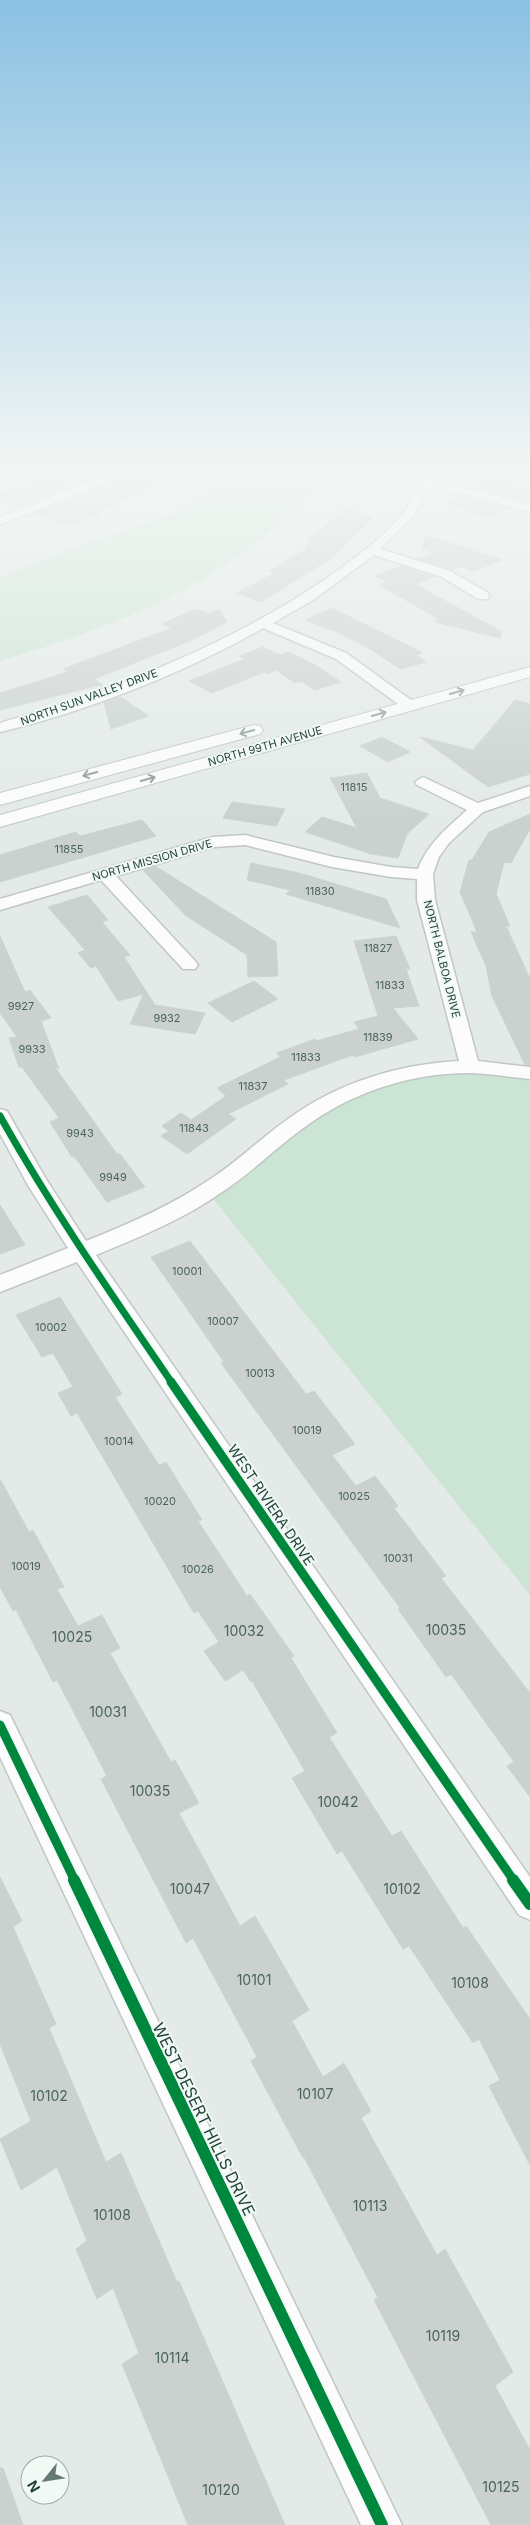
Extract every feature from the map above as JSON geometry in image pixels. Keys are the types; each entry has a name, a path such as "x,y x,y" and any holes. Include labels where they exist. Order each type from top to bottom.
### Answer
{"main road":[{"name":"NORTH 99TH AVENUE","path":"0,821 530,672"},
{"path":"373,697 410,687"},
{"name":"NORTH 99TH AVENUE","path":"0,799 268,726"}],"street":[{"name":"NORTH SUN VALLEY DRIVE","path":"0,728 55,712 139,681 262,623 322,588"},
{"path":"469,588 483,596"},
{"path":"262,623 341,656 410,706"},
{"path":"423,782 477,810"},
{"path":"424,874 431,857 443,840 477,810 530,791"},
{"name":"NORTH MISSION DRIVE","path":"0,905 213,842 245,840 276,846 332,862 391,872 424,874"},
{"path":"104,873 189,965"},
{"name":"NORTH BALBOA DRIVE","path":"424,874 426,900 470,1067"},
{"path":"0,1284 82,1252 158,1219 207,1191 325,1103 385,1079 415,1073 470,1067 530,1073"},
{"name":"WEST RIVIERA DRIVE","path":"0,1116 37,1182 82,1252 530,1904"},
{"name":"WEST DESERT HILLS DRIVE","path":"0,1725 382,2525"}],"green space":[{"path":"0,588 187,588 98,628 0,661"},
{"path":"415,1073 530,1073 530,1595 207,1191 325,1103"}],"building":[{"path":"247,588 284,588 261,602 237,593"},
{"path":"384,588 422,588 502,632 500,638 435,622 439,619"},
{"path":"332,608 423,653 416,655 426,662 400,669 369,648 335,631 305,620"},
{"path":"195,609 209,613 220,609 227,622 192,640 94,679 105,687 100,688 100,685 0,710 0,693 68,672 63,669 172,628 162,624"},
{"path":"263,647 280,655 288,652 317,666 341,682 314,690 302,681 295,683 276,670 267,674 264,672 212,693 189,681 245,659 239,656"},
{"path":"120,697 149,716 111,729 104,703"},
{"path":"515,700 530,704 530,774 488,787 420,737 473,750"},
{"path":"382,737 410,752 388,762 360,746"},
{"path":"367,773 380,798 429,814 407,834 398,858 371,854 305,832 322,817 357,828 330,778"},
{"path":"232,802 285,809 276,826 223,818"},
{"path":"530,814 530,829 511,863 504,862 496,894 510,926 506,926 530,979 530,1065 525,1065 492,996 486,966 471,932 477,932 460,892 469,860 472,860 489,832"},
{"path":"142,820 156,836 0,882 0,855 76,832 80,836"},
{"path":"251,863 299,873 386,899 400,928 286,894 290,890 247,880"},
{"path":"155,866 276,942 278,976 248,977 247,955 185,915 143,870"},
{"path":"87,895 108,920 102,922 130,955 124,957 155,1005 205,1013 195,1034 130,1024 144,994 118,1001 96,966 91,968 78,953 85,950 48,907"},
{"path":"0,936 25,992 30,990 51,1018 41,1021 59,1069 54,1066 117,1154 120,1154 145,1187 107,1202 74,1156 72,1157 50,1122 59,1118 22,1067 19,1067 9,1038 17,1037 0,1013"},
{"path":"396,936 410,969 406,969 419,1006 393,1008 418,1039 355,1057 353,1055 284,1080 288,1084 228,1114 236,1119 187,1154 161,1136 169,1131 162,1126 181,1113 191,1120 226,1096 217,1088 280,1057 277,1053 315,1039 316,1041 359,1029 354,1022 378,1016 354,941"},
{"path":"254,981 278,999 232,1022 208,1003"},
{"path":"0,1205 25,1245 0,1254"},
{"path":"190,1241 306,1394 314,1391 355,1444 332,1455 356,1486 375,1476 398,1506 394,1508 446,1576 441,1578 530,1693 530,1797 507,1766 514,1762 451,1674 446,1677 398,1609 400,1608 221,1363 224,1362 151,1257"},
{"path":"60,1297 122,1394 115,1397 159,1465 166,1462 202,1520 198,1521 247,1596 250,1594 294,1656 291,1658 337,1733 329,1737 392,1836 401,1831 463,1928 466,1926 530,2019 530,2165 489,2086 500,2080 479,2039 473,2043 409,1946 403,1949 342,1851 337,1854 292,1778 305,1771 252,1681 243,1670 225,1681 204,1651 219,1642 198,1611 194,1613 77,1413 71,1416 58,1393 73,1387 53,1353 42,1357 16,1315"},
{"path":"0,1479 29,1532 33,1530 64,1587 57,1589 78,1626 102,1615 120,1648 110,1653 171,1762 175,1760 199,1803 179,1813 240,1926 255,1916 309,2010 292,2021 323,2077 344,2063 371,2111 361,2118 437,2255 445,2249 513,2372 495,2386 530,2450 530,2525 491,2525 374,2300 378,2298 251,2061 257,2057 193,1938 186,1943 101,1779 107,1776 57,1680 53,1682 16,1610 13,1611 0,1587"},
{"path":"0,1877 22,1921 13,1927 56,2024 49,2028 106,2162 121,2153 285,2525 188,2525 122,2364 139,2353 113,2288 97,2299 76,2249 87,2241 57,2167 21,2190 0,2139 31,2121 0,2044"},
{"path":"0,2468 3,2468 23,2525 0,2525"}],"cycle path":[{"path":"0,1116 37,1182 82,1252 530,1904"},
{"path":"0,1725 382,2525"}]}
